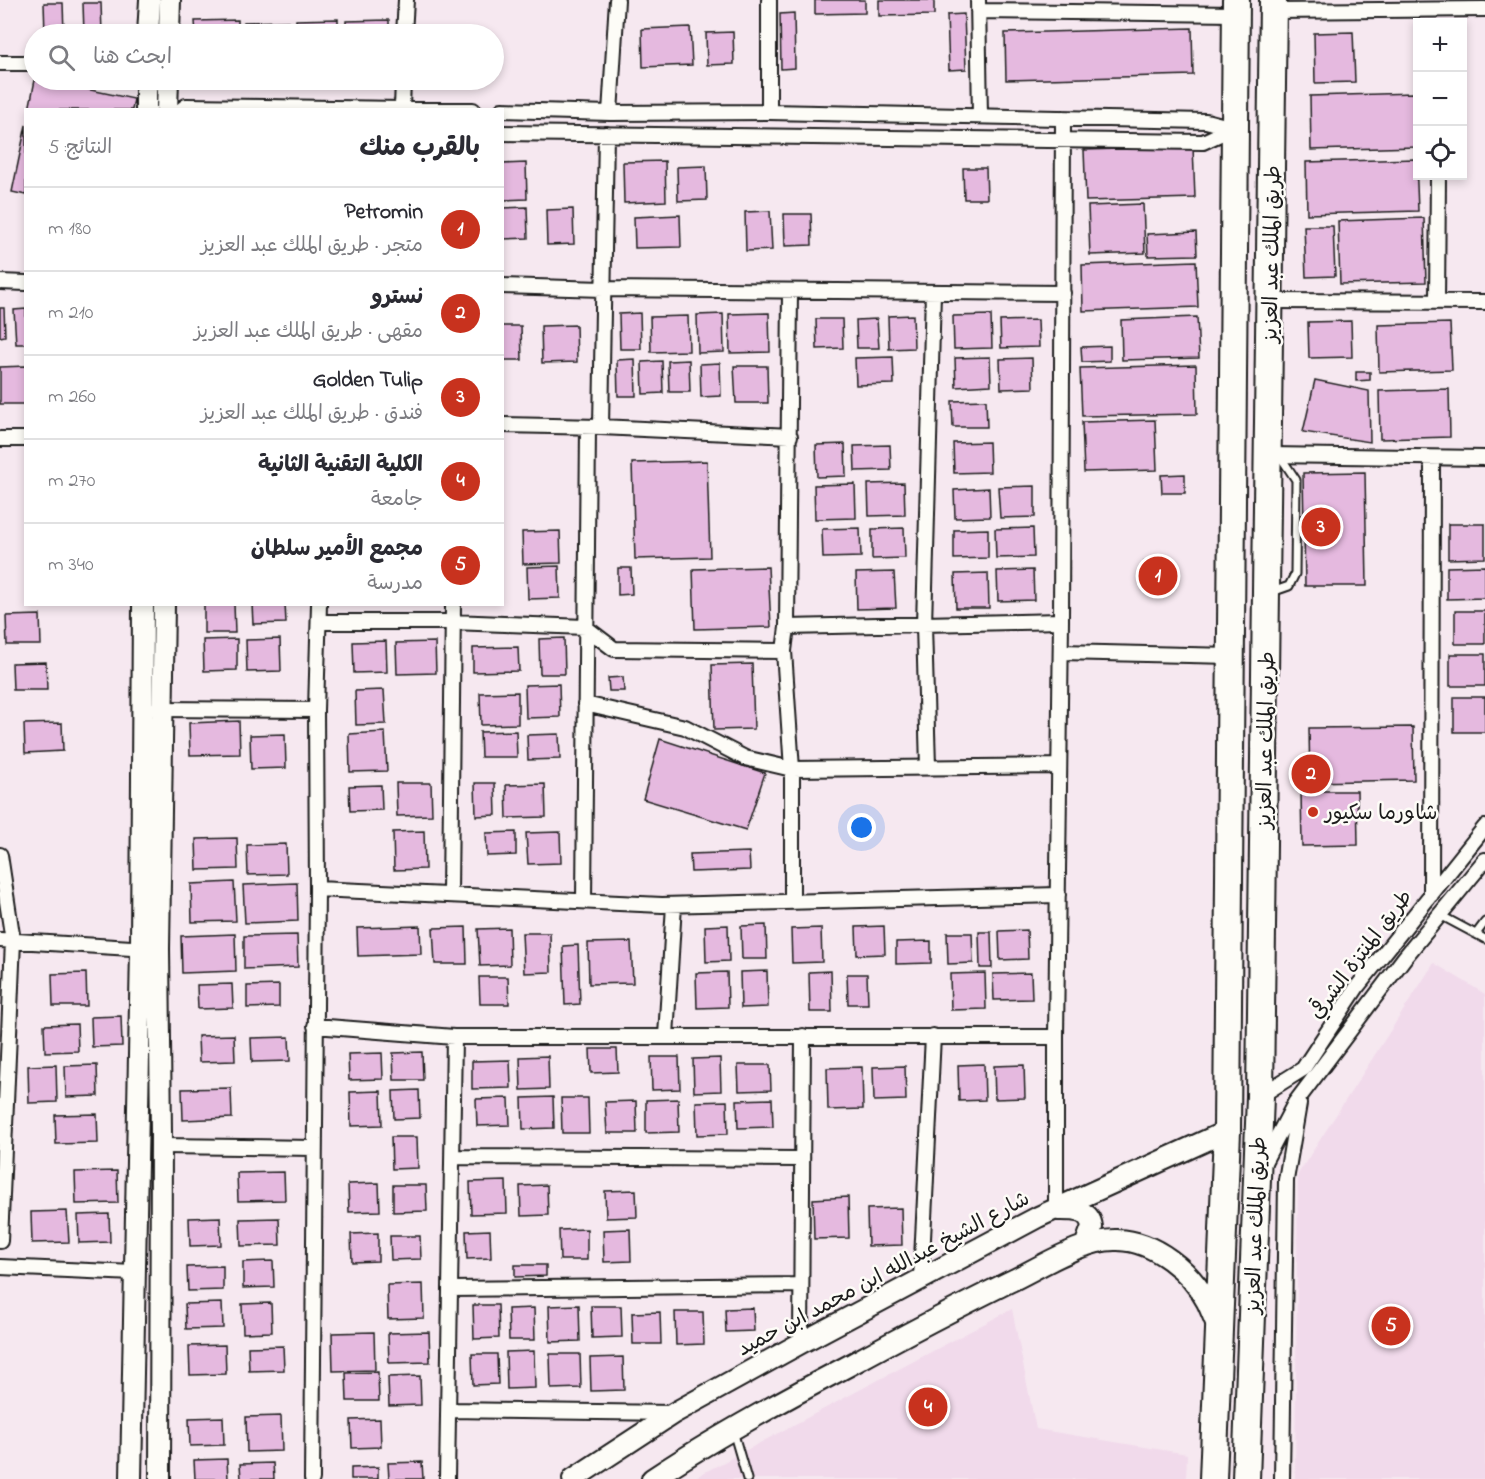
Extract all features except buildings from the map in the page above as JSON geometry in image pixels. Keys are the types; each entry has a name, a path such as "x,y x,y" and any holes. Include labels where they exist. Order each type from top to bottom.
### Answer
{"highway":[{"name":"طريق الملك عبد العزيز","path":"1246,1479 1260,1096 1267,594 1275,456 1271,301 1274,6"},
{"name":"طريق الملك عبد العزيز","path":"1213,1479 1227,1131 1233,128 1236,7"}],"street":[{"path":"149,24 150,0"},
{"path":"169,24 170,0"},
{"path":"405,24 406,0"},
{"path":"610,113 616,0"},
{"path":"769,0 769,112"},
{"path":"980,116 978,6 1236,7"},
{"path":"1274,6 1485,9"},
{"path":"0,63 24,63"},
{"path":"146,90 146,108"},
{"path":"167,108 168,90"},
{"path":"184,108 186,106 402,108 403,90"},
{"path":"504,110 610,113 769,112 1206,121 1233,128"},
{"path":"1063,118 1056,1210 1081,1211 1087,1216 1092,1227 1085,1246"},
{"path":"504,133 1203,142 1233,128"},
{"path":"584,902 585,627 603,289 606,135"},
{"path":"1437,302 1438,180"},
{"path":"0,282 24,283"},
{"path":"504,286 1063,293"},
{"path":"790,291 787,627 784,651 792,769 792,902"},
{"path":"928,767 924,626 933,292"},
{"path":"1271,301 1485,302"},
{"path":"504,425 790,436"},
{"path":"0,439 24,440"},
{"path":"1275,456 1485,459"},
{"path":"1431,895 1432,458"},
{"path":"143,606 142,710 150,949 161,1146 160,1479"},
{"path":"131,1479 135,1273 164,709 164,606"},
{"path":"312,1479 317,889 316,710 319,606"},
{"path":"450,895 453,606"},
{"path":"787,627 924,626 1061,621"},
{"path":"319,622 452,622 585,627 614,649 784,651"},
{"path":"1061,652 1231,656"},
{"path":"585,704 685,728 745,758 792,769 1059,766"},
{"path":"142,710 316,710"},
{"name":"طريق المنتزة الشرقي","path":"1260,1096 1303,1069 1357,987 1485,827"},
{"path":"0,855 7,940 0,1241"},
{"path":"1257,1176 1295,1103 1392,975 1485,860"},
{"path":"317,889 674,905 1058,896"},
{"path":"666,1036 674,905"},
{"path":"7,940 150,949"},
{"path":"315,1026 454,1037 1056,1037"},
{"path":"801,1343 803,1036"},
{"path":"921,1279 933,1036"},
{"path":"447,1479 454,1037"},
{"path":"1282,1479 1286,1180 1301,1096"},
{"name":"شارع الشيخ عبدالله ابن محمد ابن حميد","path":"573,1479 674,1413 921,1279 1038,1217 1227,1131"},
{"path":"161,1146 314,1148"},
{"path":"453,1157 802,1159"},
{"path":"652,1479 732,1428 953,1309 1085,1246 1116,1239 1148,1247 1171,1261 1194,1282 1207,1301 1219,1330"},
{"path":"0,1267 135,1273"},
{"path":"451,1289 801,1286"},
{"path":"449,1410 674,1413"}],"lane":[{"path":"1440,915 1485,939"},
{"path":"1476,934 1485,922"},
{"path":"732,1428 747,1479"}],"shaded area":[{"path":"1434,963 1485,994 1485,1479 1295,1479 1298,1174"},
{"path":"1012,1309 1036,1429 1187,1454 1186,1479 692,1479"}],"place":[{"name":"Golden Tulip","path":"1321,527"},
{"name":"Petromin","path":"1158,576"},
{"name":"نسترو","path":"1311,774"},
{"name":"شاورما سكيور","path":"1313,812"},
{"name":"مجمع الأمير سلطان","path":"1391,1326"},
{"name":"الكلية التقنية الثانية","path":"928,1407"}]}
